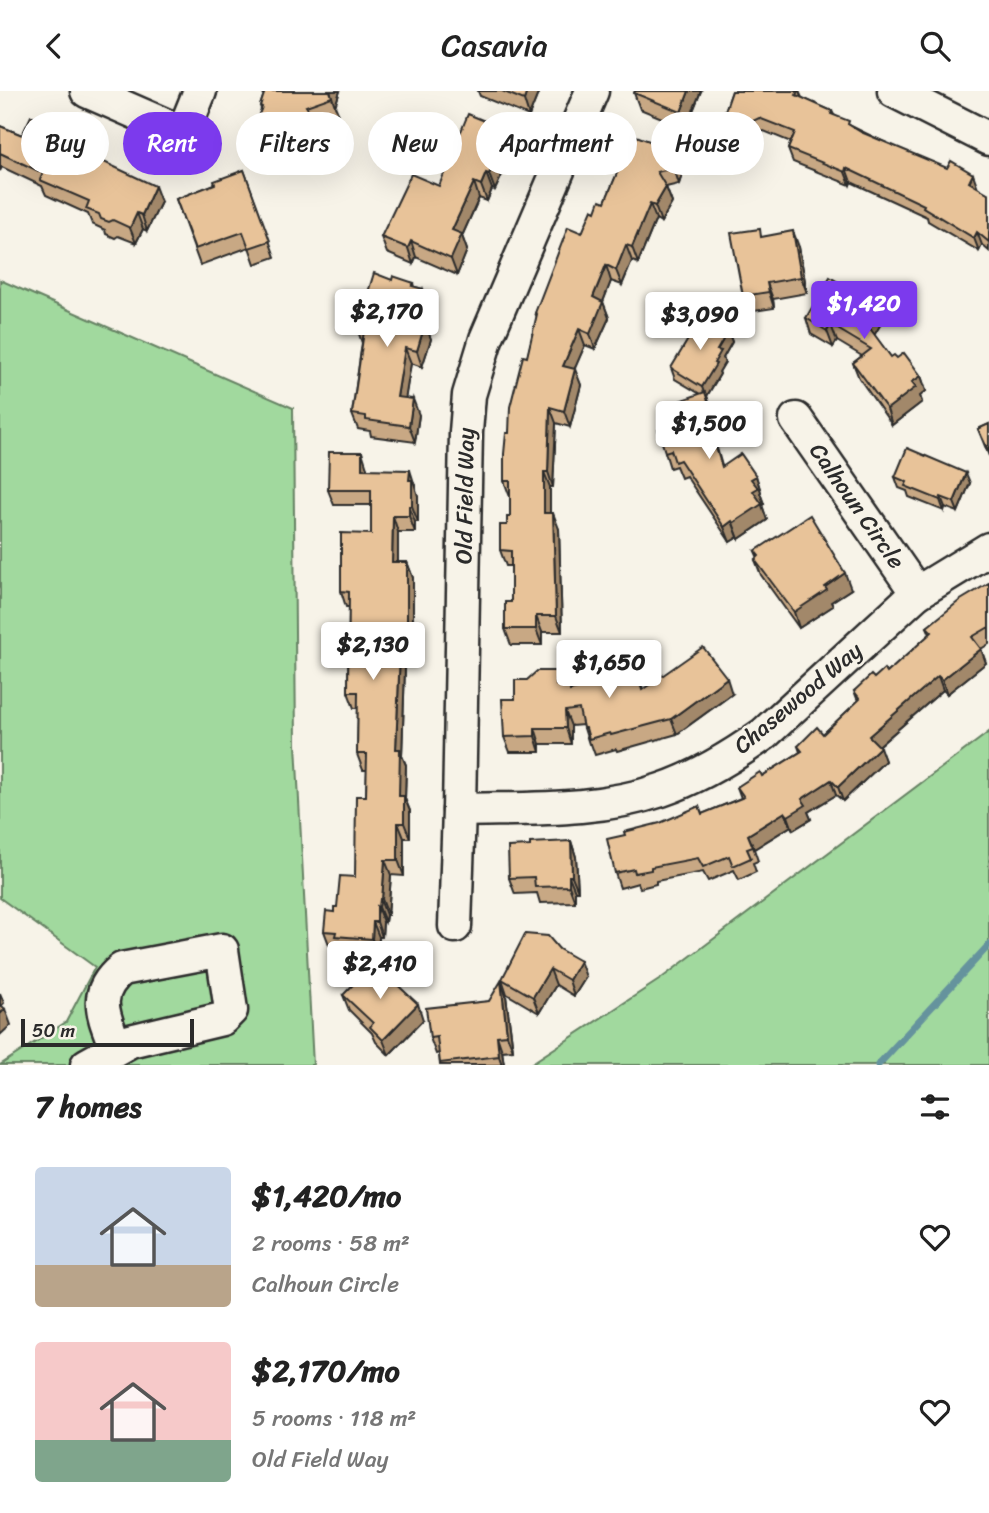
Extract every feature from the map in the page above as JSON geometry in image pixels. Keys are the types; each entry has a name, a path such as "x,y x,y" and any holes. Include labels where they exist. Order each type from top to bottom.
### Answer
{"street":[{"path":"87,91 183,133 200,91"},
{"name":"Old Field Way","path":"455,926 466,432 470,395 486,339 592,91"},
{"path":"910,94 989,139"},
{"name":"Calhoun Circle","path":"796,419 917,593"},
{"name":"Chasewood Way","path":"459,810 578,806 652,793 693,776 743,749 764,734 917,593 989,549"},
{"path":"87,1065 116,1048"}],"green space":[{"path":"0,280 293,408 296,744 313,1065 0,1065 66,1022 95,967 0,898"},
{"path":"989,732 989,1065 529,1065 659,980"}],"building":[{"path":"265,91 330,91 332,97 306,106 310,112 260,112"},
{"path":"502,91 527,91 524,100"},
{"path":"635,91 689,91 681,112 634,93"},
{"path":"732,91 798,91 796,95 832,111 831,114 849,121 848,124 861,132 947,168 951,161 973,174 969,182 989,194 989,242 977,232 974,238 923,207 924,205 846,168 845,172 788,149 795,132 764,120 764,112 725,112"},
{"path":"468,114 476,117 476,175 485,175 481,185 474,182 452,230 462,234 451,259 411,241 408,248 381,237 411,175 439,186 443,175 462,175 462,129"},
{"path":"0,126 21,135 21,163 0,153"},
{"path":"637,136 651,142 651,175 659,175 666,187 655,206 650,204 632,247 626,245 616,270 606,265 593,297 603,302 590,334 579,329 563,366 575,369 564,411 550,407 548,472 544,472 544,513 553,513 556,616 536,616 536,629 505,629 505,602 511,602 511,551 500,550 500,525 507,525 507,517 510,517 510,481 504,481 504,454 506,433 509,433 510,407 523,356 527,357 537,314 535,313 568,227 582,233 592,209 596,211 600,200 605,202 616,175 637,175"},
{"path":"109,164 123,171 123,175 132,175 155,186 142,215 137,213 130,228 113,220 109,222 101,219 99,214 86,209 89,201 40,180 42,175 109,175"},
{"path":"236,173 246,175 270,241 249,248 243,232 195,249 176,199 215,184 214,181"},
{"path":"760,229 761,237 793,231 801,277 767,283 769,292 743,296 731,233"},
{"path":"374,273 392,280 393,276 423,289 413,320 425,324 417,351 405,348 397,397 413,399 409,426 366,420 366,416 352,414 364,331 357,328"},
{"path":"830,277 850,289 852,284 869,294 866,300 876,306 866,323 891,357 894,355 897,358 904,353 921,376 912,382 916,387 887,409 853,363 871,349 831,325 827,331 806,318"},
{"path":"702,316 728,331 717,350 721,351 714,363 716,364 702,387 671,368"},
{"path":"705,392 713,417 707,419 722,467 741,454 756,476 751,479 758,488 753,491 762,504 724,527 680,460 675,462 671,450 665,452 658,430 666,428 662,416 682,410 679,401"},
{"path":"989,424 989,452 978,429"},
{"path":"907,448 966,473 954,502 941,497 940,500 905,486 907,482 895,477"},
{"path":"329,452 362,452 362,469 410,470 409,480 412,480 412,506 409,506 409,516 393,516 392,562 407,562 407,651 400,651 396,749 400,749 399,796 404,796 404,823 398,823 398,860 385,860 382,899 379,907 377,906 377,922 373,922 372,939 335,936 336,932 324,931 326,911 334,912 334,907 337,907 340,876 355,877 356,796 366,796 367,754 357,754 358,692 348,692 349,592 341,591 341,533 371,534 371,490 328,490"},
{"path":"810,515 845,573 825,587 827,590 794,612 755,560 759,556 755,551"},
{"path":"989,583 989,627 972,637 981,649 942,680 938,676 869,736 880,747 838,787 831,780 802,799 806,805 788,816 785,812 748,835 753,847 747,849 751,858 733,866 729,856 703,867 698,858 651,867 651,870 635,873 634,869 615,873 607,839 660,823 699,806 702,814 744,797 737,787 760,772 762,776 802,751 798,746 817,727 823,734 860,699 854,691 871,675 874,678 884,669 887,673 932,632 927,627 959,601"},
{"path":"703,647 727,678 671,719 589,739 586,728 583,728 579,709 565,711 566,728 535,728 535,736 504,737 502,699 515,699 515,680 527,680 537,671 556,671 556,685 570,685 570,691 637,674 642,690"},
{"path":"571,841 572,876 569,876 569,886 535,887 534,877 509,878 508,847"},
{"path":"525,934 548,936 559,949 580,961 569,980 550,969 533,997 502,979"},
{"path":"374,963 418,1004 383,1040 370,1027 373,1023 343,995"},
{"path":"501,981 507,1035 497,1036 499,1056 440,1063 437,1037 430,1038 426,1008 489,1001"}],"waterway":[{"path":"878,1065 989,945"}]}
